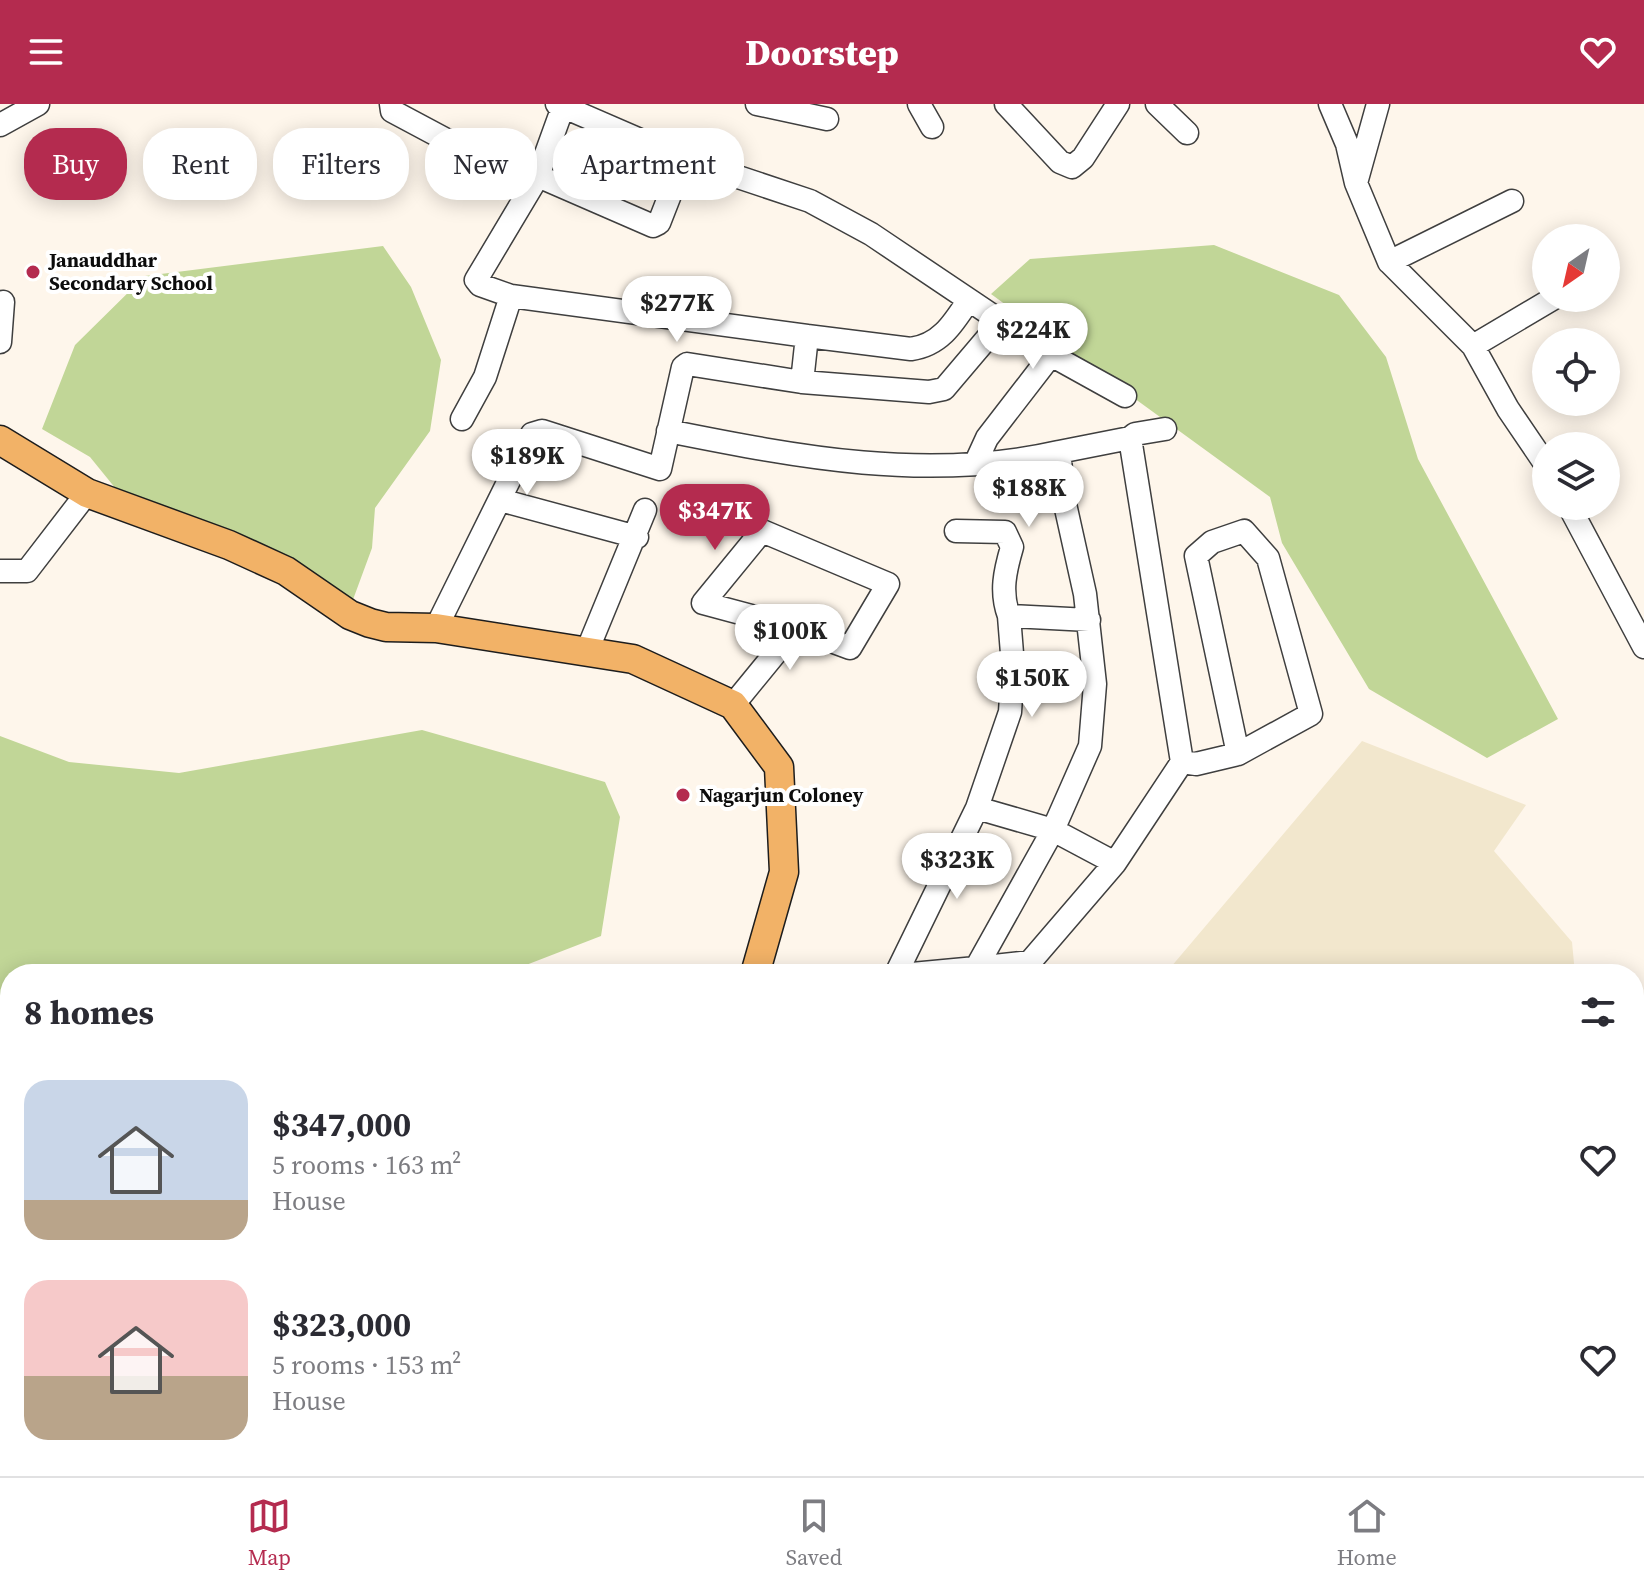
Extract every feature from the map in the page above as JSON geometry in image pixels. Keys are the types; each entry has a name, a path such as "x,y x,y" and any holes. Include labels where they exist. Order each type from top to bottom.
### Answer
{"main road":[{"path":"0,440 87,493 229,545 286,571 350,615 386,627 436,628 633,659 733,705 779,767 784,872 758,964"}],"street":[{"path":"0,125 38,104"},
{"path":"391,104 392,111 467,151 553,183"},
{"path":"757,104 794,107 827,119"},
{"path":"919,104 932,127"},
{"path":"1006,104 1060,162 1072,167 1083,158 1118,104"},
{"path":"1157,104 1187,133"},
{"path":"1330,104 1347,144 1356,183 1389,262 1473,346 1532,444"},
{"path":"1356,183 1378,104"},
{"path":"614,128 562,105 538,176 476,280 480,285 511,296 911,349 927,347 947,331 968,301"},
{"path":"744,179 810,201 871,234 1000,323 1125,396"},
{"path":"593,200 653,226 659,223 668,200"},
{"path":"1389,262 1512,201"},
{"path":"462,419 485,377 511,296"},
{"path":"0,342 3,302"},
{"path":"1473,346 1532,311"},
{"path":"436,628 532,434 542,431 660,469 683,367 687,364 802,382 929,392 944,389 1000,323"},
{"path":"802,382 807,336"},
{"path":"976,462 987,438 1051,355"},
{"path":"668,431 807,459 895,466 976,462 1059,452 1165,429"},
{"path":"1036,964 1115,863 1182,762 1130,438"},
{"path":"978,964 1053,830 1090,746 1095,684 1089,620 1065,504 1059,452"},
{"path":"0,571 27,571 87,493"},
{"path":"500,500 637,537"},
{"path":"587,651 637,537 645,510"},
{"path":"1576,520 1644,647"},
{"path":"762,531 888,584 850,648 796,628 703,603 762,531"},
{"path":"901,964 977,808 1010,712 1013,666 1009,616 1003,601 1005,572 1012,547 1005,532 956,531"},
{"path":"1182,762 1196,764 1238,754 1311,714 1268,558 1244,531 1212,542 1196,556 1238,754"},
{"path":"1009,616 1089,620"},
{"path":"733,705 796,628"},
{"path":"977,808 1053,830 1115,863"}],"shaded area":[{"path":"1362,741 1526,805 1494,851 1572,942 1574,964 1173,964"}],"green space":[{"path":"1214,245 1339,295 1386,357 1418,459 1558,719 1487,758 1369,689 1282,543 1270,497 991,294 1030,259"},
{"path":"383,246 411,287 441,360 430,431 375,508 372,548 351,605 129,505 90,457 42,429 75,345 145,276"},
{"path":"422,730 605,782 620,817 601,936 529,964 0,964 0,736 69,762 179,773"}],"place":[{"name":"Janauddhar Secondary School","path":"33,272"},
{"name":"Nagarjun Coloney","path":"683,795"}]}
